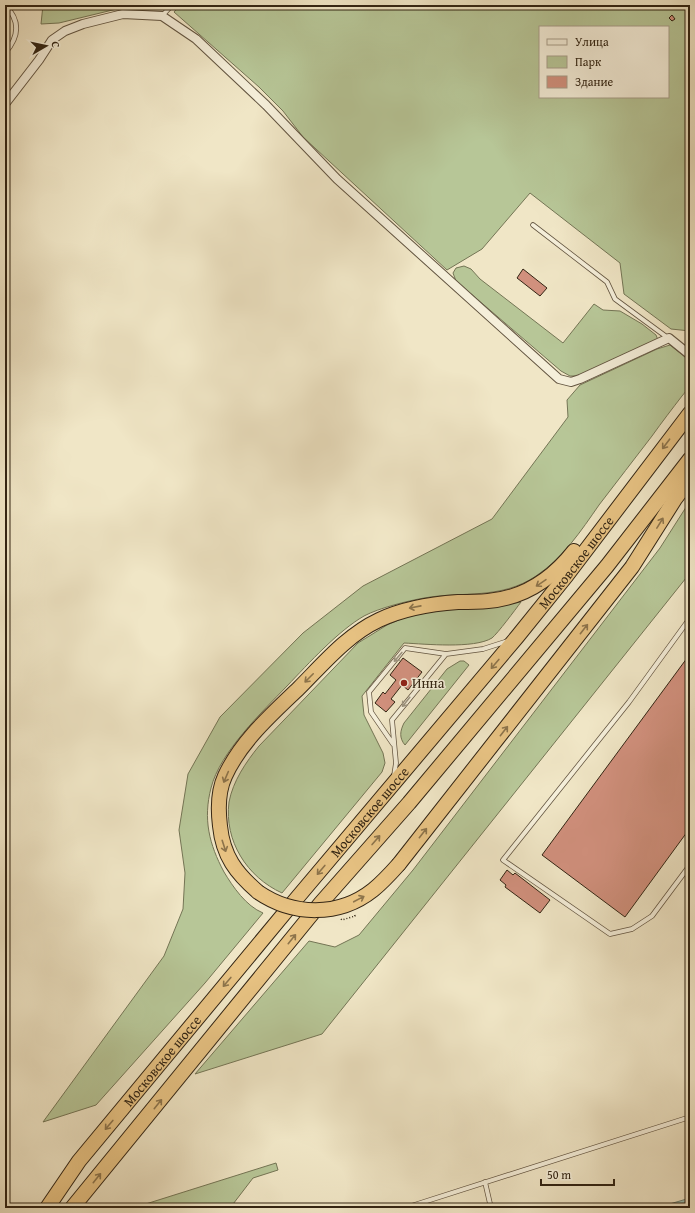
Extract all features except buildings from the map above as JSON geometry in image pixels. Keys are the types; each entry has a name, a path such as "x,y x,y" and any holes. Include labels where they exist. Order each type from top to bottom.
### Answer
{"highway":[{"name":"Московское шоссе","path":"47,1208 79,1161 293,903 518,637 690,413"},
{"name":"Московское шоссе","path":"72,1208 320,904 409,803 602,572 690,459"},
{"path":"618,508 588,533 565,563 551,576 533,588 505,599 488,602 459,602 427,605 408,609 377,621 350,638 336,651 268,718 246,744 225,776 220,792 218,808 219,822 223,845 237,873 246,882 268,898 288,907 311,910 335,908 348,904 359,900 374,890 399,864 632,568 675,499 690,479"}],"street":[{"path":"6,101 39,60 52,40 65,31 83,24 123,14 162,16 196,39 266,105 337,179 559,379 571,382 580,379 669,338 690,355"}],"lane":[{"path":"5,5 15,18 16,25 16,35 11,46 5,53"},
{"path":"162,16 172,5"},
{"path":"533,225 607,282 616,299 669,338"},
{"path":"690,618 630,702 503,860 610,934 632,928 652,916 690,865"},
{"path":"393,744 371,712 369,692 405,648 446,654 483,649 499,645 518,637"},
{"path":"391,788 396,763 393,744 392,720 446,654"},
{"path":"405,1208 690,1117"},
{"path":"485,1182 491,1208"}],"green space":[{"path":"43,5 155,5 152,9 125,7 59,23 41,24"},
{"path":"180,5 690,5 690,331 671,329 624,294 620,263 530,193 482,249 447,270 303,137 283,111 259,87 174,12"},
{"path":"464,266 471,269 480,279 563,343 594,304 603,310 620,311 642,324 656,335 658,340 578,376 570,376 561,371 456,281 453,273 456,268"},
{"path":"670,345 690,361 691,384 578,534 555,561 536,576 509,589 495,592 424,598 393,605 364,616 344,630 324,648 243,733 223,761 211,788 208,810 209,831 211,841 224,872 236,890 246,901 251,906 263,913 205,983 96,1105 43,1122 164,956 183,909 185,873 179,830 188,774 220,717 303,633 363,586 492,519 568,417 567,400 580,385 657,349"},
{"path":"690,501 690,573 322,1034 195,1074 309,941 335,947 359,935 413,870 660,548"},
{"path":"521,602 495,635 484,641 462,645 404,643 362,696 364,715 383,753 385,763 382,772 282,893 258,878 240,856 234,844 228,816 229,802 237,779 259,746 358,643 387,625 408,616 433,610"},
{"path":"460,661 464,661 469,665 405,745 401,734 404,723 447,669"},
{"path":"276,1163 278,1170 253,1178 230,1208 133,1208"}],"water":[{"path":"690,1198 690,1204 677,1208 656,1208"}],"place":[{"name":"Инна","path":"404,683"}]}
